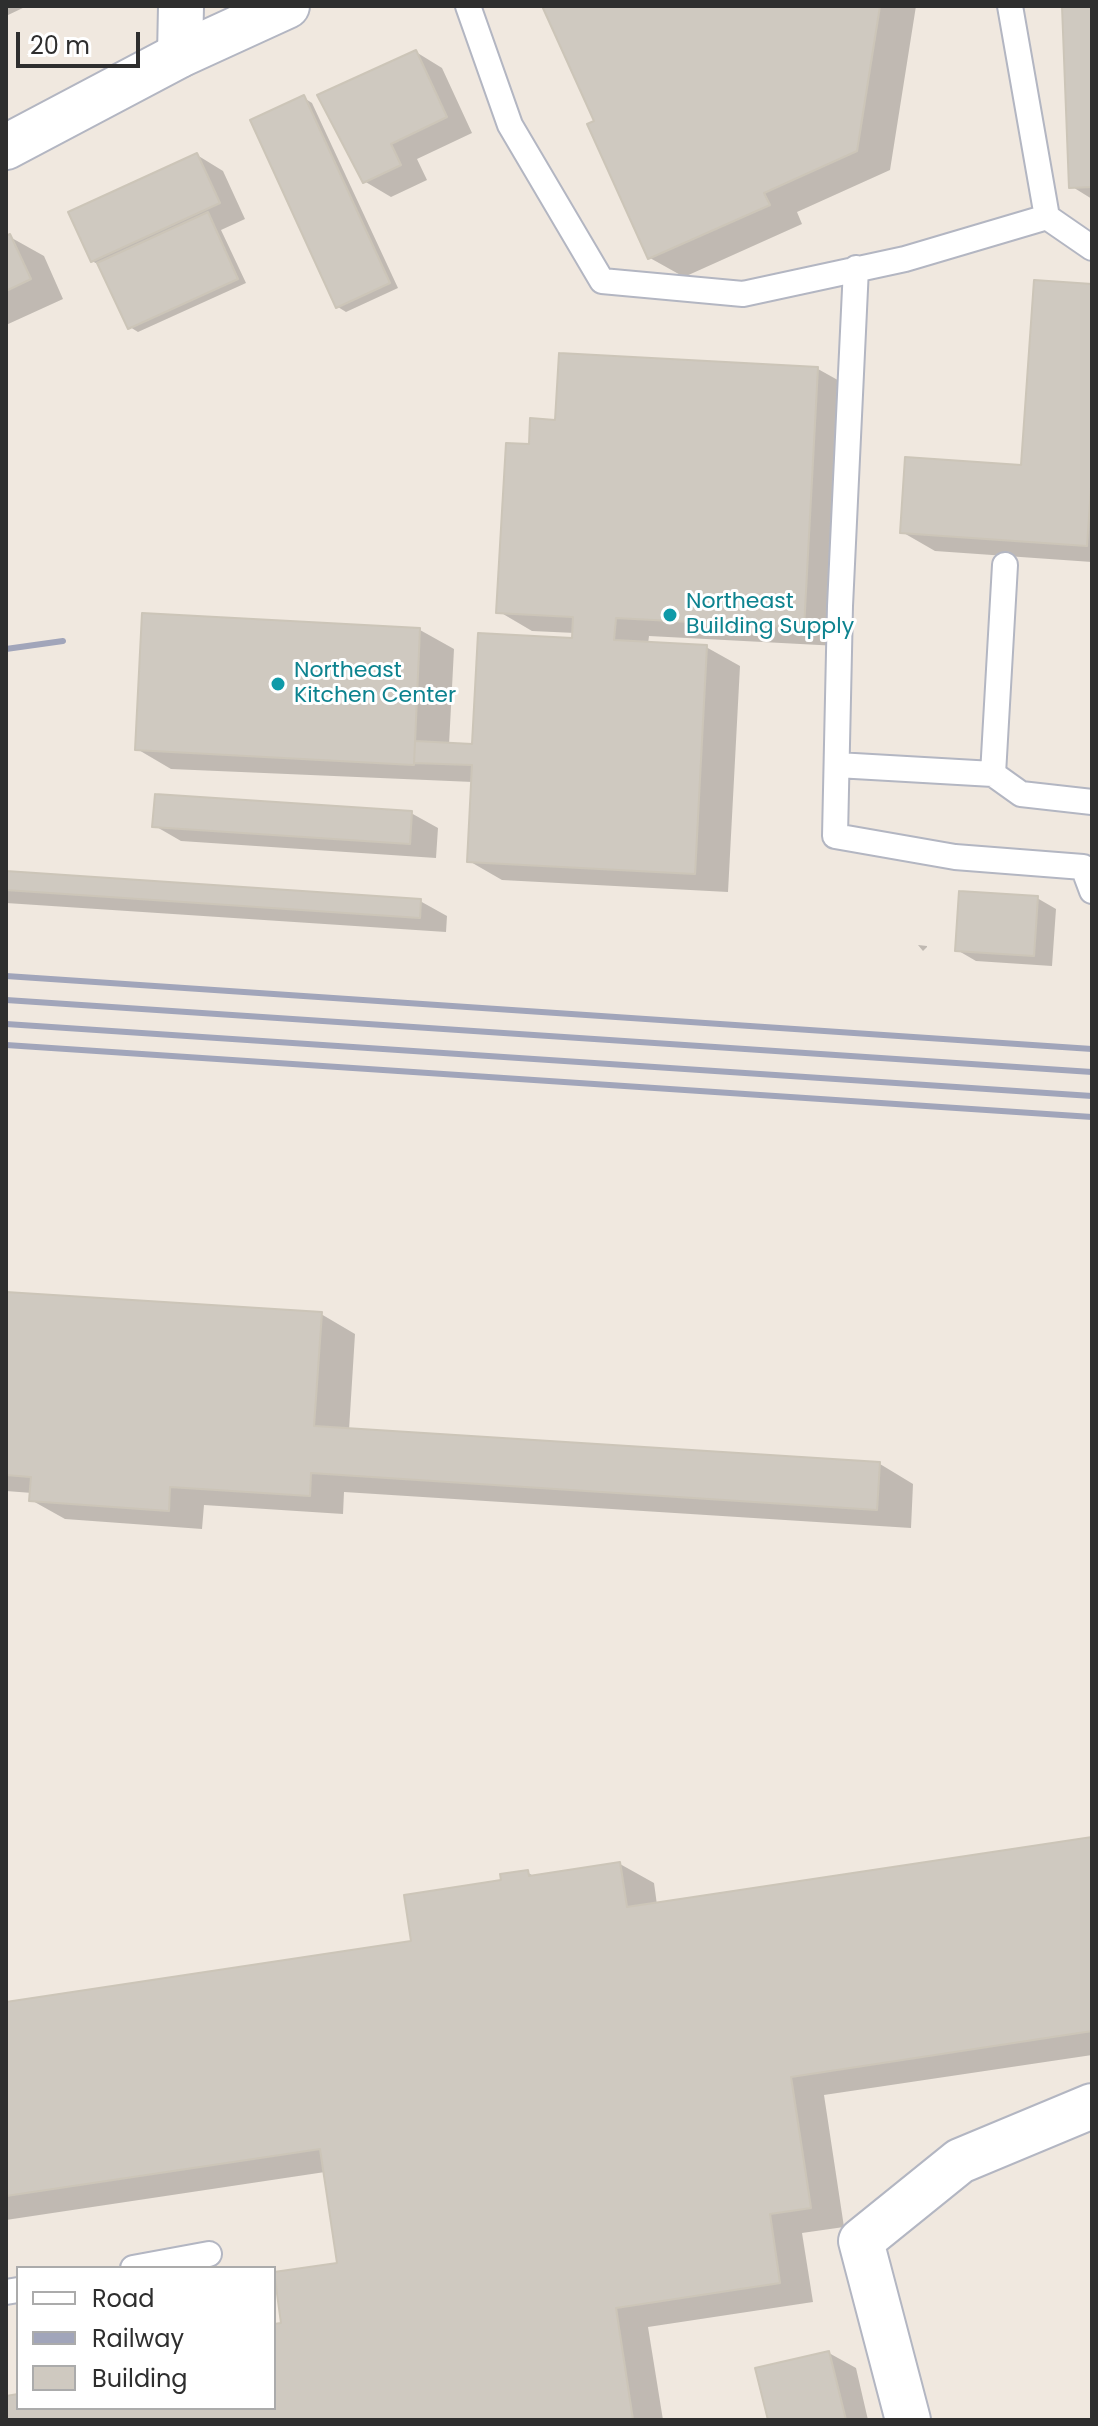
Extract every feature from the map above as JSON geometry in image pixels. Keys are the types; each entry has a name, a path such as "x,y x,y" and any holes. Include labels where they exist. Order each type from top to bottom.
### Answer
{"street":[{"path":"180,55 181,6"},
{"path":"6,147 180,55 287,6"},
{"path":"908,2420 861,2241 960,2161 1092,2106"}],"lane":[{"path":"468,6 510,125 602,281 743,294 905,259 1047,217"},
{"path":"1010,6 1047,217 1092,248"},
{"path":"856,268 840,606 835,836 955,857 1083,867 1092,891"},
{"path":"993,774 1005,565"},
{"path":"837,765 993,774 1021,794 1092,802"},
{"path":"144,2266 209,2254"}],"building":[{"path":"542,6 880,6 857,151 764,193 770,205 648,259 587,124 594,121"},
{"path":"1062,6 1092,6 1092,187 1069,188"},
{"path":"416,50 447,117 391,144 401,165 363,183 317,95"},
{"path":"304,95 390,283 336,308 250,120"},
{"path":"197,153 220,203 91,262 68,212"},
{"path":"208,212 238,279 128,329 97,263"},
{"path":"10,234 31,279 6,291 6,236"},
{"path":"1034,280 1092,284 1092,474 1087,546 900,533 905,457 1021,465"},
{"name":"Northeast Building Supply","path":"559,353 818,367 804,628 616,618 614,640 707,645 695,874 467,862 472,765 414,763 415,741 472,744 478,633 572,638 573,617 496,613 506,443 529,444 530,418 555,420"},
{"name":"Northeast Kitchen Center","path":"142,613 420,628 414,765 135,750"},
{"path":"155,794 412,811 410,844 152,827"},
{"path":"6,871 421,899 420,918 6,890"},
{"path":"959,891 1038,896 1034,956 955,951"},
{"path":"6,1292 322,1312 314,1426 880,1462 877,1510 311,1473 310,1496 170,1487 169,1511 29,1501 31,1477 6,1475"},
{"path":"1092,1837 1092,2031 791,2077 811,2208 770,2214 780,2283 616,2308 633,2420 6,2420 6,2396 16,2394 16,2410 276,2410 276,2324 281,2323 276,2272 337,2263 320,2149 6,2196 6,2002 411,1941 404,1895 501,1880 500,1874 528,1870 529,1876 620,1862 627,1907"},
{"path":"829,2351 846,2420 768,2420 755,2368"}],"railway":[{"path":"6,649 63,641"},
{"path":"6,976 1092,1049"},
{"path":"6,1000 1092,1072"},
{"path":"6,1024 1092,1096"},
{"path":"6,1045 1092,1117"}],"place":[{"name":"Northeast Building Supply","path":"670,615"},
{"name":"Northeast Kitchen Center","path":"278,684"}]}
